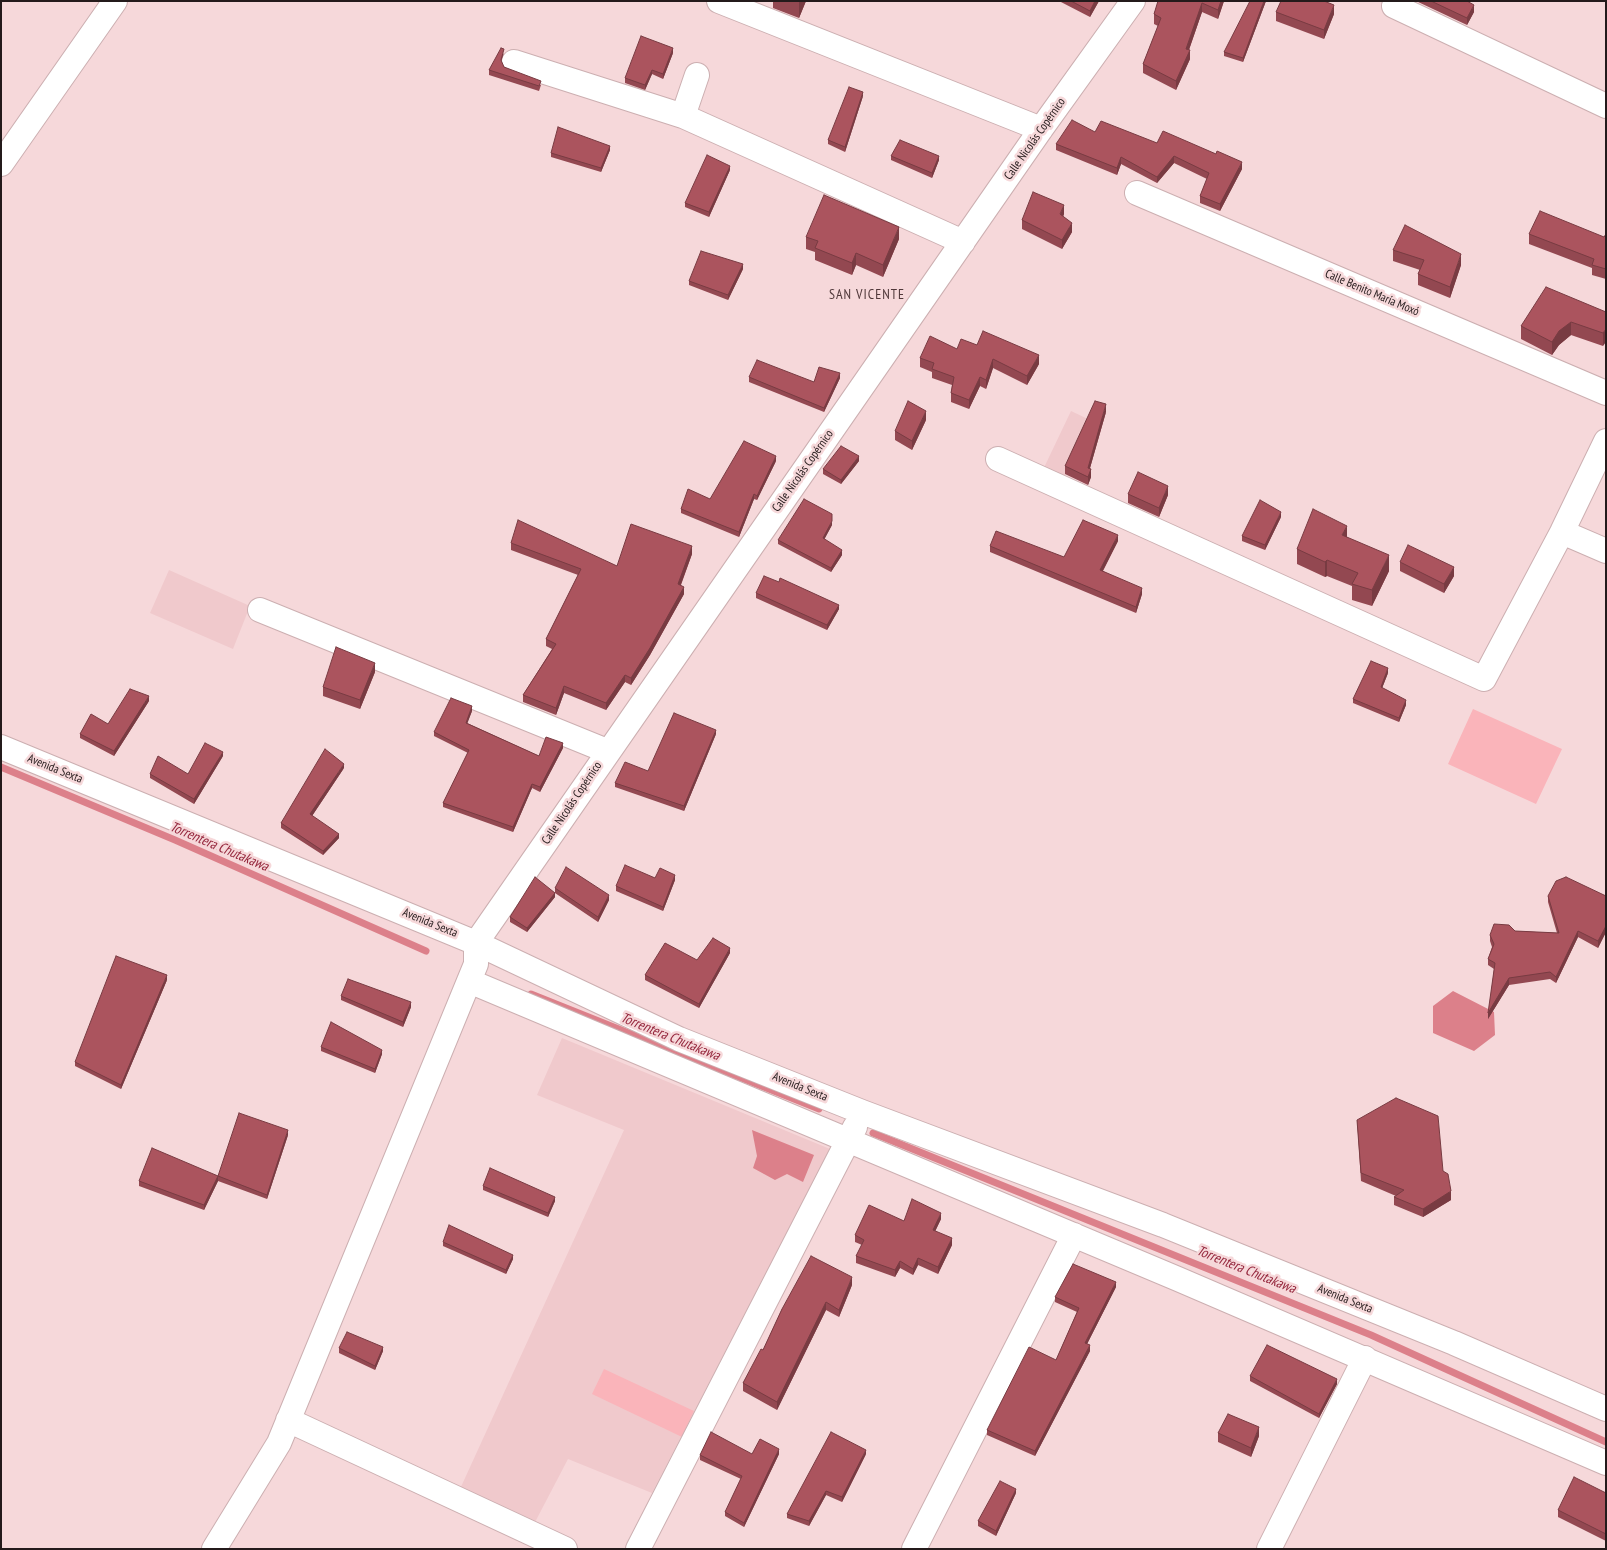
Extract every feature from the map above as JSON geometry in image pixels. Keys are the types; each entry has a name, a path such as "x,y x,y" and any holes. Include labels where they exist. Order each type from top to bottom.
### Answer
{"street":[{"path":"1,164 115,1"},
{"name":"Calle Nicolás Copérnico","path":"214,1549 279,1443 474,963 607,751 1041,129 1133,1"},
{"path":"721,2 1041,129"},
{"path":"1394,6 1606,106"},
{"path":"514,62 682,116 963,242"},
{"path":"682,116 697,74"},
{"name":"Calle Benito María Moxó","path":"1137,193 1606,393"},
{"path":"998,459 1484,679 1562,532 1606,441"},
{"path":"1562,532 1606,551"},
{"path":"260,610 607,751"},
{"name":"Avenida Sexta","path":"1,747 474,963 848,1140 1365,1358 1606,1463"},
{"name":"Avenida Sexta","path":"474,963 680,1039 861,1115 1172,1229 1454,1343 1606,1409"},
{"path":"638,1549 861,1115"},
{"path":"914,1549 1074,1235"},
{"path":"1269,1549 1365,1358"},
{"path":"288,1420 565,1549"}],"shaded area":[{"path":"1071,411 1090,420 1060,486 1040,476"},
{"path":"169,570 250,606 233,649 150,613"},
{"path":"1473,709 1562,749 1536,804 1448,764"},
{"path":"1453,991 1494,1012 1495,1035 1474,1051 1433,1033 1433,1006"},
{"path":"562,1038 830,1149 652,1493 568,1459 533,1526 460,1489 624,1130 537,1095"},
{"path":"752,1130 814,1155 803,1182 787,1174 775,1180 753,1168 757,1156"},
{"path":"604,1369 694,1411 682,1437 592,1394"}],"building":[{"path":"1071,1 1095,1 1090,11"},
{"path":"1158,1 1221,1 1218,10 1202,3 1186,49 1190,50 1176,81 1143,64 1161,18 1154,14"},
{"path":"1250,1 1264,1 1243,58 1224,52"},
{"path":"1281,1 1324,1 1334,5 1324,30 1276,12"},
{"path":"1431,1 1467,1 1474,5 1467,18"},
{"path":"641,36 673,48 663,74 652,70 645,85 625,78"},
{"path":"501,48 504,49 501,60 504,67 541,81 539,86 489,70"},
{"path":"849,87 863,92 845,147 828,140"},
{"path":"1072,120 1095,132 1101,121 1157,143 1163,131 1216,154 1217,151 1242,162 1220,204 1200,196 1209,173 1174,156 1157,177 1121,157 1117,168 1056,144"},
{"path":"558,127 610,146 601,168 551,153"},
{"path":"900,140 939,156 932,173 891,156"},
{"path":"707,155 730,166 709,212 685,203"},
{"path":"1033,192 1064,205 1060,214 1072,223 1062,240 1022,220"},
{"path":"824,195 899,227 883,265 856,253 852,263 815,248 818,241 806,237"},
{"path":"1540,211 1604,237 1606,234 1606,269 1592,265 1594,259 1529,234"},
{"path":"1405,225 1461,254 1450,287 1418,274 1424,260 1393,250"},
{"path":"701,251 743,264 728,295 689,281"},
{"path":"1546,287 1606,312 1606,329 1603,333 1571,322 1559,331 1552,342 1521,326"},
{"path":"983,331 1039,355 1027,376 993,359 986,380 980,377 969,400 951,393 954,377 932,369 934,363 920,358 930,336 957,349 961,339 977,345"},
{"path":"757,360 814,382 819,367 840,373 824,408 749,377"},
{"path":"908,401 926,411 912,441 895,431"},
{"path":"1095,401 1106,404 1088,468 1091,469 1088,477 1065,466"},
{"path":"744,441 776,456 757,496 754,494 739,532 681,509 688,489 710,499"},
{"path":"841,446 859,456 841,480 823,469"},
{"path":"1138,472 1168,486 1159,508 1128,494"},
{"path":"804,499 832,514 832,521 823,538 842,550 831,568 778,540"},
{"path":"1260,500 1281,512 1265,545 1242,536"},
{"path":"1313,509 1347,526 1342,535 1389,555 1372,590 1352,584 1358,573 1327,560 1325,562 1297,549"},
{"path":"518,520 617,566 631,524 692,546 678,584 684,587 631,678 625,675 606,703 564,686 556,708 523,695 556,644 546,639 581,569 511,543"},
{"path":"1083,520 1118,535 1100,570 1142,588 1136,607 990,546 996,531 1064,557"},
{"path":"1408,545 1454,567 1444,584 1400,562"},
{"path":"764,576 779,582 780,578 839,605 827,625 756,593"},
{"path":"336,647 375,663 360,700 323,687"},
{"path":"1371,661 1388,668 1381,687 1406,700 1399,718 1353,699"},
{"path":"130,689 149,696 114,751 80,734 91,714 108,724"},
{"path":"451,698 472,706 466,723 539,756 546,737 563,743 540,787 532,784 513,827 443,803 469,750 434,732"},
{"path":"674,713 716,730 684,806 615,783 625,762 648,771"},
{"path":"205,743 223,752 194,799 150,774 158,756 188,774"},
{"path":"325,749 344,764 310,814 339,834 323,851 281,823"},
{"path":"625,865 655,878 660,868 675,875 663,907 616,886"},
{"path":"566,867 609,895 598,917 555,888"},
{"path":"535,877 555,893 527,928 510,917"},
{"path":"1566,877 1606,896 1606,926 1598,941 1578,931 1556,977 1550,972 1509,978 1488,1013 1495,963 1488,959 1494,944 1490,935 1494,924 1509,925 1515,931 1559,933 1548,896 1556,881"},
{"path":"713,938 730,948 699,1004 645,975 665,943 697,960"},
{"path":"116,956 167,975 121,1085 75,1062"},
{"path":"348,979 411,1002 403,1022 341,996"},
{"path":"331,1022 382,1050 375,1069 321,1047"},
{"path":"1396,1098 1438,1116 1443,1171 1448,1174 1451,1191 1423,1209 1394,1197 1404,1190 1361,1173 1357,1120"},
{"path":"239,1113 288,1130 267,1195 218,1176"},
{"path":"152,1148 218,1176 204,1205 139,1181"},
{"path":"490,1168 555,1197 548,1213 483,1186"},
{"path":"912,1199 941,1213 933,1230 952,1238 938,1267 918,1258 913,1269 900,1261 895,1270 856,1256 864,1240 855,1235 869,1205 904,1221"},
{"path":"449,1225 513,1255 506,1270 443,1242"},
{"path":"811,1256 852,1277 839,1310 826,1302 777,1402 743,1383 761,1349 763,1350 782,1309"},
{"path":"1073,1264 1116,1282 1085,1343 1090,1345 1035,1451 987,1430 1029,1347 1056,1360 1079,1308 1055,1297"},
{"path":"347,1332 383,1347 375,1366 339,1348"},
{"path":"1267,1345 1337,1379 1319,1414 1250,1376"},
{"path":"1228,1414 1259,1427 1251,1448 1218,1433"},
{"path":"711,1432 752,1454 760,1439 779,1449 744,1523 725,1512 742,1476 700,1455"},
{"path":"831,1432 866,1450 842,1497 826,1491 809,1521 787,1514"},
{"path":"1574,1477 1606,1493 1606,1534 1558,1510"},
{"path":"1000,1481 1016,1489 996,1531 978,1521"}],"waterway":[{"name":"Torrentera Chutakawa","path":"1,767 175,840 426,951"},
{"name":"Torrentera Chutakawa","path":"531,994 819,1109"},
{"name":"Torrentera Chutakawa","path":"873,1133 1371,1335 1606,1442"}],"district":[{"name":"SAN VICENTE","path":"867,295"}]}
